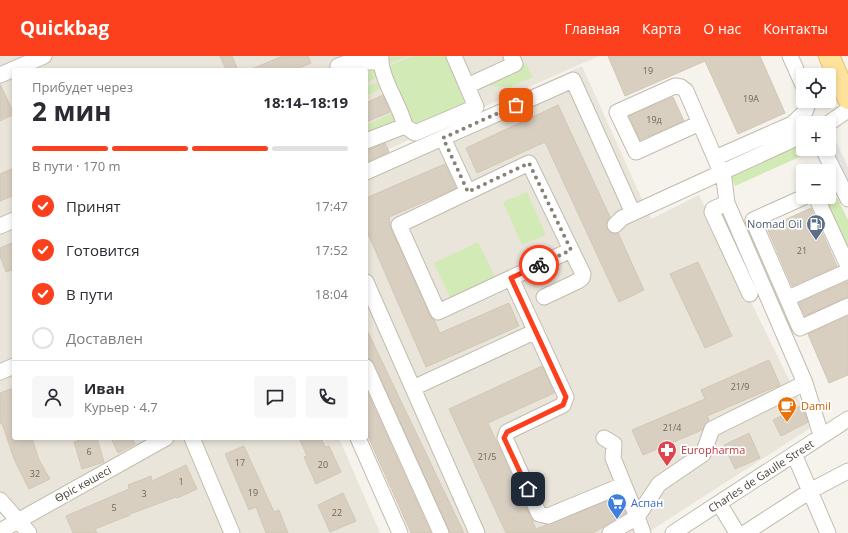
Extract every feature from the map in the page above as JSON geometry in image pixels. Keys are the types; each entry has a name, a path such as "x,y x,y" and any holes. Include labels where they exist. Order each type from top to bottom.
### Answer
{"main road":[{"path":"829,56 848,99"}],"street":[{"path":"16,68 44,56"},
{"path":"338,66 349,62 380,59 405,126 415,133 476,107 454,56"},
{"path":"467,86 515,64 511,56"},
{"path":"790,56 796,69"},
{"path":"0,75 12,70"},
{"path":"368,171 573,80 634,213"},
{"path":"700,123 636,152 617,112 675,86 681,87 686,91 700,123 724,179 727,203 805,383 821,435"},
{"path":"836,118 848,110"},
{"path":"368,140 405,126"},
{"path":"715,158 796,133"},
{"path":"615,225 622,218 721,172 796,133"},
{"path":"443,138 468,192"},
{"path":"544,296 582,278 583,274 529,163 399,225 438,312 571,250"},
{"path":"836,186 848,199"},
{"path":"796,201 753,220 800,328 848,306"},
{"path":"727,203 713,209 712,212 750,294"},
{"path":"819,204 848,266"},
{"path":"0,226 12,221"},
{"path":"788,298 848,271"},
{"path":"511,278 566,397 563,405 507,432 504,438 539,514 548,516 623,485"},
{"path":"368,287 477,533"},
{"path":"413,388 536,331"},
{"path":"0,372 12,367"},
{"path":"368,371 441,533"},
{"path":"610,533 637,517 659,484 703,454 712,429 805,383"},
{"name":"Charles de Gaulle Street","path":"673,533 848,418"},
{"path":"604,438 614,444 613,458 643,533"},
{"name":"Өріс көшесі","path":"0,531 162,440"},
{"path":"193,440 232,533"},
{"path":"359,440 400,533"},
{"path":"794,454 828,533"},
{"path":"746,533 810,491 848,472"},
{"path":"0,500 29,533"},
{"path":"719,503 737,533"}],"shaded area":[{"path":"0,56 599,56 368,158 368,68 12,68 12,440 340,440 380,533 31,533 0,493"},
{"path":"582,66 651,219 699,195 812,427 647,533 464,533 368,332 368,163"},
{"path":"836,141 848,167 848,190 836,164 832,156 836,156"}],"green space":[{"path":"390,56 407,56 389,64"},
{"path":"413,56 445,56 465,103 414,125 389,66"},
{"path":"526,63 533,77 510,87 490,86 488,81"},
{"path":"374,66 379,77 368,82 368,68 360,68"},
{"path":"377,82 380,89 368,95 368,86"},
{"path":"393,113 398,122 368,136 368,124"},
{"path":"796,144 796,156 802,156 735,186 730,173"},
{"path":"527,192 546,235 522,245 503,202"},
{"path":"836,198 838,199 848,220 848,254 828,204 836,204"},
{"path":"478,242 499,285 454,306 434,263"}],"building":[{"path":"220,56 232,56 237,68 225,68"},
{"path":"283,56 308,56 311,63 299,68 254,68"},
{"path":"608,56 760,56 785,113 738,134 705,61 625,96"},
{"path":"0,84 12,110 12,115 0,121"},
{"path":"383,95 390,112 368,121 368,102"},
{"path":"673,97 684,121 640,140 629,116"},
{"path":"558,105 610,217 606,222 606,228 612,234 618,233 644,290 619,302 545,142 477,173 466,148"},
{"path":"385,143 389,152 368,161 368,150"},
{"path":"445,164 456,188 389,217 391,229 430,316 434,320 440,333 509,303 519,326 426,367 368,234 368,197"},
{"path":"12,169 12,196 0,201 0,174"},
{"path":"811,208 837,266 792,286 767,228"},
{"path":"12,243 12,270 6,272 0,256 0,248"},
{"path":"698,262 732,336 705,348 670,274"},
{"path":"848,281 848,297 805,316 799,303"},
{"path":"848,316 848,375 829,383 808,334"},
{"path":"368,332 464,533 450,533 374,363 368,359"},
{"path":"769,360 780,385 707,416 709,420 702,430 643,455 632,430 705,399 701,390"},
{"path":"542,366 554,393 488,423 536,529 619,496 626,513 593,533 506,533 449,409"},
{"path":"12,389 12,440 33,440 39,460 50,479 29,489 14,459 2,423 0,424 0,393"},
{"path":"368,393 431,533 411,533 368,436"},
{"path":"802,405 808,422 781,436 773,420"},
{"path":"749,433 760,458 735,469 724,445"},
{"path":"80,440 98,440 104,462 82,469 74,442"},
{"path":"112,440 133,440 135,444 118,453"},
{"path":"300,440 322,440 325,447 329,446 341,472 316,484 304,457 307,456"},
{"path":"244,446 274,512 279,510 288,533 266,533 256,507 249,510 225,454"},
{"path":"186,465 197,489 95,529 97,533 73,533 66,516 129,489 128,485 151,476 152,481"},
{"path":"343,493 356,521 330,532 318,505"}],"way so far":[{"path":"516,105 443,138 468,192 529,163 571,250 539,265"}],"place":[{"name":"Nomad Oil","path":"816,241"},
{"name":"Damil","path":"787,423"},
{"name":"Europharma","path":"667,467"},
{"name":"Аспан","path":"617,520"}],"route":[{"path":"528,489 504,438 507,432 563,405 566,397 511,278 539,265"}]}
